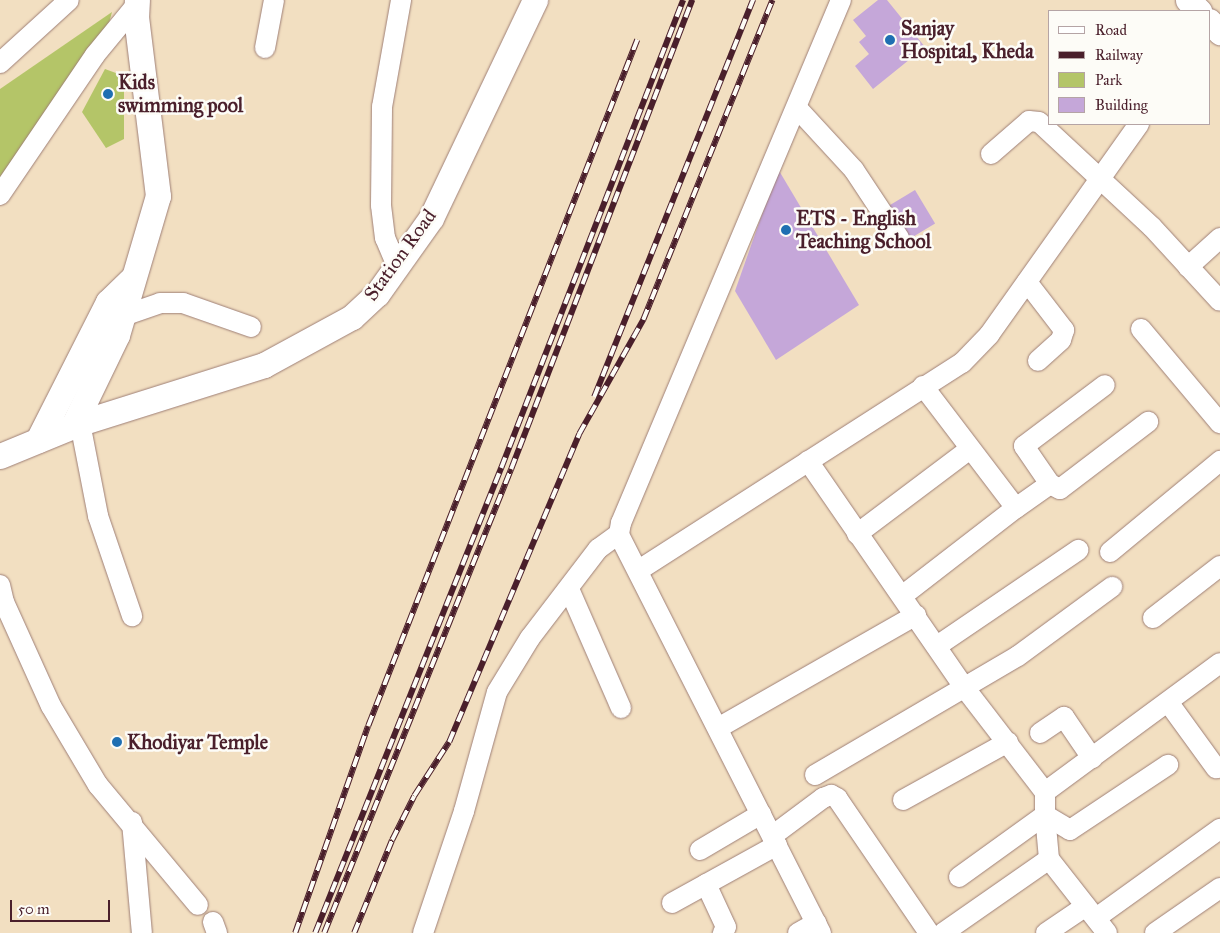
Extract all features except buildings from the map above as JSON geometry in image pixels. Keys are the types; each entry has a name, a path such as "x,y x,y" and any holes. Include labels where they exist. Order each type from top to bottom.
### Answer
{"main road":[{"name":"Station Road","path":"0,456 77,425 264,365 352,317 377,294 431,218 535,0"},
{"path":"1188,0 1198,10"},
{"path":"77,425 117,335 158,196 137,2"},
{"path":"38,440 108,302 134,277"}],"street":[{"path":"0,63 69,0"},
{"path":"266,48 274,0"},
{"path":"798,933 818,928 639,570 619,534 620,523 797,108 841,0"},
{"path":"0,195 95,55 137,2"},
{"path":"396,2 382,107 382,205 385,238 396,266"},
{"path":"797,108 854,170 899,238"},
{"path":"991,154 1029,121 1034,120 1152,227 1220,301"},
{"path":"639,570 923,386 962,363 973,353 1028,282 1138,125"},
{"path":"1188,266 1220,238"},
{"path":"1028,282 1064,330 1060,340 1038,361"},
{"path":"122,316 160,303 183,303 251,326"},
{"path":"1141,329 1220,422"},
{"path":"1105,385 1024,446 1050,484 1060,490 1148,422"},
{"path":"923,386 1016,508"},
{"path":"77,425 98,516 132,616"},
{"path":"858,534 970,449"},
{"path":"808,461 964,687 1045,792 1049,859 1096,919"},
{"path":"1110,552 1220,461"},
{"path":"902,596 1050,484"},
{"path":"423,933 464,811 497,692 530,638 598,549 619,534"},
{"path":"937,646 1078,550"},
{"path":"1153,618 1220,566"},
{"path":"0,586 4,602 51,706 98,785 132,822 198,906"},
{"path":"815,775 1018,656 1112,587"},
{"path":"569,589 621,708"},
{"path":"718,728 916,615"},
{"path":"1045,792 1220,663"},
{"path":"1168,702 1216,768"},
{"path":"1040,733 1064,717 1092,758"},
{"path":"903,800 1008,742"},
{"path":"1045,815 1070,830 1168,765"},
{"path":"672,903 774,841 824,798 831,795 838,798 929,933"},
{"path":"700,850 761,814"},
{"path":"960,877 1045,815"},
{"path":"132,822 142,933"},
{"path":"1046,933 1096,919 1220,829"},
{"path":"943,933 1049,859"},
{"path":"706,884 726,927 723,933"},
{"path":"1155,933 1181,926 1220,888"}],"green space":[{"path":"112,12 109,23 0,177 0,89"},
{"name":"Kids swimming pool","path":"105,69 124,76 124,139 106,148 82,112"}],"railway":[{"path":"315,933 501,468 683,0"},
{"path":"324,933 511,469 692,0"},
{"path":"594,397 753,0"},
{"path":"354,933 392,840 414,796 449,742 579,434 643,320 772,0"},
{"path":"295,933 368,726 637,40"}],"place":[{"name":"Sanjay Hospital, Kheda","path":"890,40"},
{"name":"Kids swimming pool","path":"108,94"},
{"name":"ETS - English Teaching School","path":"786,230"},
{"name":"Khodiyar Temple","path":"117,742"}]}
